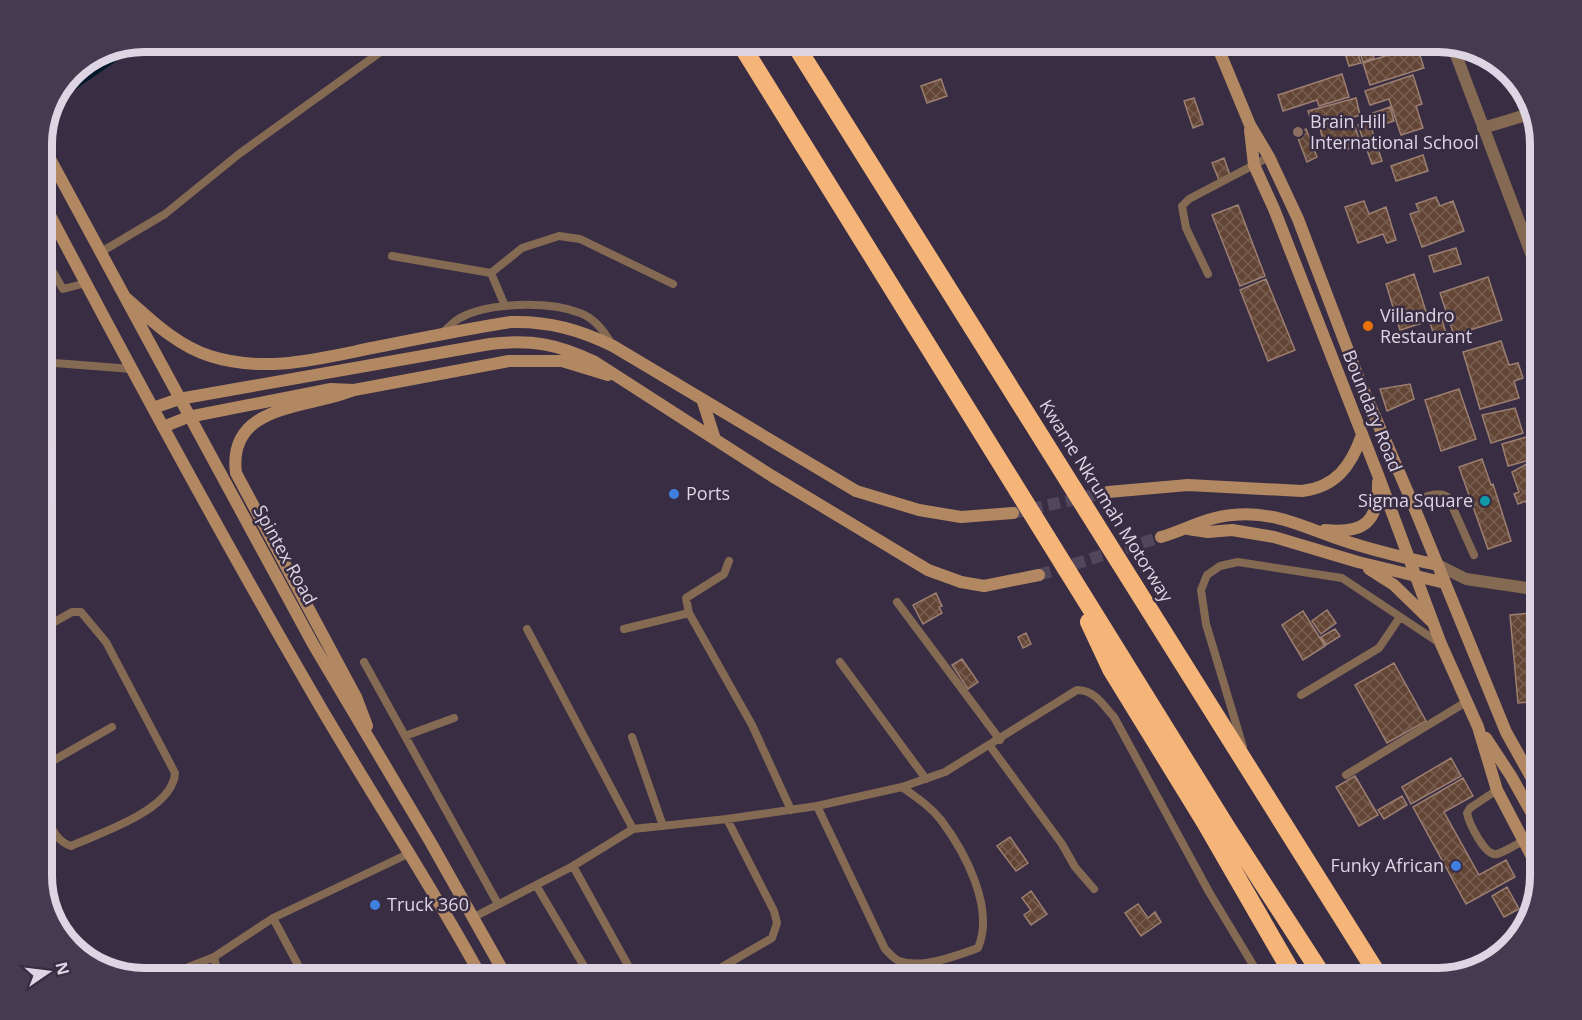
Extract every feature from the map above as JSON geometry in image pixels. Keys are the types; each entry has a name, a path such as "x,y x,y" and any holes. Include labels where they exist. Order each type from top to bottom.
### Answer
{"highway":[{"path":"746,52 1077,586 1318,968"},
{"name":"Kwame Nkrumah Motorway","path":"800,52 1374,968"},
{"path":"1077,586 1084,612 1111,669 1205,822 1289,968"}],"main road":[{"name":"Boundary Road","path":"1220,52 1250,125 1269,157 1298,219 1360,382 1506,732 1530,775"},
{"name":"Boundary Road","path":"1250,125 1254,165 1278,220 1378,475 1433,624 1478,727 1497,790 1530,854"},
{"name":"Spintex Road","path":"53,164 178,399 313,644 474,916 502,968"},
{"path":"53,221 153,408 306,683 442,904 477,968"},
{"path":"125,297 190,348 209,356 264,366 302,362 441,334 532,321 560,325 613,346 703,402 856,491 919,510 961,517 1013,513"},
{"path":"153,408 178,399 515,341 541,342 565,348 595,362 928,570 961,582 984,586 1039,575"},
{"path":"380,758 356,697 236,473 234,457 246,429 269,413 333,399 354,390 509,361 562,361 618,378"},
{"path":"163,426 188,417 331,389 354,390"},
{"path":"703,402 715,439"},
{"path":"1108,492 1188,485 1302,491 1318,489 1333,481 1344,470 1354,457 1362,435"},
{"path":"1316,529 1340,531 1357,529 1368,523 1377,504 1378,475"},
{"path":"1161,537 1210,519 1233,514 1263,515 1438,566"},
{"path":"1187,529 1209,532 1232,530 1274,537 1358,562 1445,583"},
{"path":"1358,562 1394,585 1433,624"},
{"path":"1478,727 1511,776 1530,810"}],"street":[{"path":"1456,54 1530,251"},
{"path":"1483,128 1525,115"},
{"path":"1438,566 1466,579 1530,589"},
{"path":"1445,583 1466,579"}],"lane":[{"path":"101,252 165,214 239,154 380,52"},
{"path":"1208,274 1186,228 1182,206 1189,199 1269,157"},
{"path":"392,256 492,273 522,248 559,236 580,240 673,284"},
{"path":"53,272 63,289 86,283"},
{"path":"492,273 505,306"},
{"path":"441,334 460,318 505,306 536,305 580,313 604,330 613,346"},
{"path":"53,363 132,369"},
{"path":"1412,502 1430,495 1448,497 1474,555"},
{"path":"729,561 724,574 715,582 692,592 686,598 689,613 752,726 791,810"},
{"path":"1251,772 1206,624 1201,590 1207,575 1220,566 1238,562 1342,578 1441,644"},
{"path":"897,602 1000,740"},
{"path":"53,623 72,612 81,612 106,642 175,773 171,790 137,818 71,846 63,843 53,830"},
{"path":"624,629 689,613"},
{"path":"1301,694 1379,648 1401,617"},
{"path":"527,629 633,829"},
{"path":"364,662 498,904"},
{"path":"840,662 926,779"},
{"path":"474,916 573,866 633,829 817,806 902,787 926,779 962,764 1077,690 1094,694 1114,717 1209,892 1255,968"},
{"path":"1346,775 1466,702"},
{"path":"405,736 454,718"},
{"path":"53,761 112,728"},
{"path":"632,737 663,826"},
{"path":"990,746 1062,844 1075,867 1094,889"},
{"path":"817,806 885,949 897,961 912,964 941,959 978,948 984,935 973,876 940,820 927,805 902,787"},
{"path":"1497,790 1470,808 1467,813 1469,820 1486,850 1491,854 1497,854 1523,842"},
{"path":"720,968 772,938 777,923 774,911 727,819"},
{"path":"187,968 214,957 273,918 410,853"},
{"path":"573,866 629,968"},
{"path":"536,885 585,968"},
{"path":"273,918 300,968"},
{"path":"214,957 217,968"}],"building":[{"path":"1345,52 1357,52 1361,63 1349,66"},
{"path":"1360,52 1372,52 1374,58 1363,62"},
{"path":"1398,52 1419,52 1424,68 1370,85 1363,63"},
{"path":"1342,74 1349,97 1319,106 1317,100 1283,111 1278,95"},
{"path":"1413,75 1422,104 1416,106 1423,128 1401,135 1389,99 1370,105 1365,91"},
{"path":"941,79 947,96 927,103 921,86"},
{"path":"1194,98 1203,124 1193,128 1184,101"},
{"path":"1356,98 1360,115 1344,120 1347,129 1355,127 1361,145 1345,150 1343,144 1325,148 1319,124 1313,126 1308,111"},
{"path":"1390,107 1394,121 1377,126 1373,113"},
{"path":"1369,121 1382,161 1372,164 1358,125"},
{"path":"1306,129 1317,157 1307,162 1296,133"},
{"path":"1423,155 1428,171 1396,181 1391,166"},
{"path":"1224,158 1230,175 1219,180 1212,163"},
{"path":"1436,197 1440,206 1453,201 1464,231 1422,247 1410,214 1419,211 1416,204"},
{"path":"1364,201 1369,214 1386,207 1396,240 1387,243 1383,234 1358,243 1345,207"},
{"path":"1238,205 1265,276 1240,286 1212,215"},
{"path":"1456,248 1461,264 1434,272 1429,256"},
{"path":"1414,274 1429,321 1400,330 1386,284"},
{"path":"1488,277 1502,320 1454,335 1440,293"},
{"path":"1266,279 1295,350 1268,361 1240,290"},
{"path":"1441,316 1447,337 1436,341 1429,320"},
{"path":"1501,341 1509,365 1518,363 1523,378 1514,381 1519,398 1480,409 1463,352"},
{"path":"1410,384 1414,399 1387,411 1380,389"},
{"path":"1459,389 1476,439 1441,451 1425,400"},
{"path":"1515,408 1523,433 1491,443 1482,415"},
{"path":"1530,436 1530,460 1508,466 1502,444"},
{"name":"Sigma Square","path":"1482,459 1491,485 1493,484 1511,541 1488,549 1459,467"},
{"path":"1530,462 1530,513 1526,501 1518,504 1514,494 1519,492 1512,472"},
{"path":"936,593 942,606 939,607 942,613 923,624 913,605"},
{"path":"1327,610 1336,623 1321,634 1312,621"},
{"path":"1303,611 1325,646 1303,660 1282,625"},
{"path":"1530,613 1530,702 1518,703 1510,615"},
{"path":"1335,629 1340,636 1326,645 1321,637"},
{"path":"1026,633 1031,644 1023,648 1018,637"},
{"path":"962,659 978,682 968,689 952,665"},
{"path":"1394,663 1426,721 1387,743 1355,685"},
{"path":"1451,758 1461,776 1411,804 1402,787"},
{"path":"1355,776 1378,815 1359,826 1336,787"},
{"path":"1463,778 1473,796 1444,812 1479,875 1506,860 1515,877 1466,904 1413,807"},
{"path":"1402,796 1407,805 1384,819 1378,810"},
{"path":"1010,837 1028,863 1016,871 997,846"},
{"path":"1507,887 1519,909 1504,917 1492,896"},
{"path":"1031,891 1047,914 1031,925 1024,915 1031,910 1022,898"},
{"path":"1138,904 1148,918 1155,912 1161,922 1141,936 1125,913"}],"waterway":[{"path":"68,94 120,56"}],"tunnel":[{"path":"1013,513 1108,492"},
{"path":"1039,575 1161,537"}],"place":[{"name":"Brain Hill International School","path":"1298,132"},
{"name":"Villandro Restaurant","path":"1368,326"},
{"name":"Ports","path":"674,494"},
{"name":"Sigma Square","path":"1485,501"},
{"name":"Funky African","path":"1456,866"},
{"name":"Truck 360","path":"375,905"}]}
